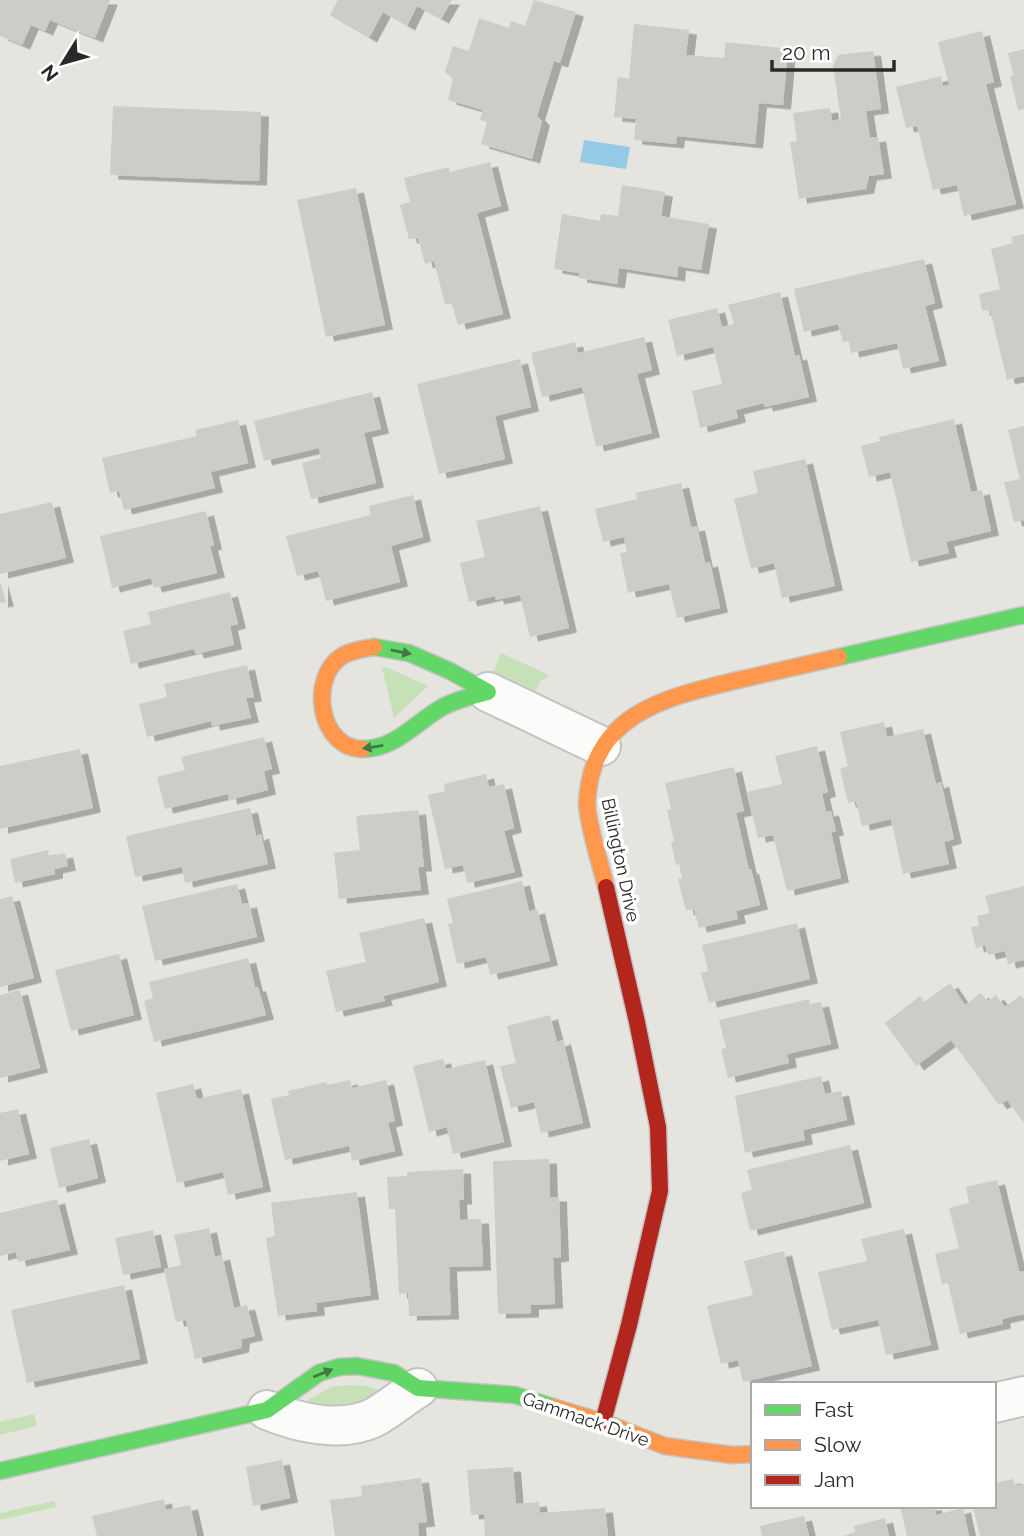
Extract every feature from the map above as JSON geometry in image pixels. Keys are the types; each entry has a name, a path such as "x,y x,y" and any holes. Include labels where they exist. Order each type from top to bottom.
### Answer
{"street":[{"name":"Billington Drive","path":"603,1422 660,1191 655,1114 637,1022 587,806 588,782 601,746 636,712 679,694 1024,615"},
{"path":"488,692 443,706 398,741 376,748 359,749 344,745 333,735 321,697 325,677 336,660 352,650 374,647 408,653 450,671 601,746"},
{"name":"Gammack Drive","path":"0,1471 267,1410 319,1373 357,1366 394,1373 418,1388 515,1395 603,1422 665,1446 732,1455 751,1454"},
{"path":"267,1410 286,1418 322,1426 357,1422 372,1418 418,1388"},
{"path":"996,1403 1024,1396"}],"green space":[{"path":"501,653 547,674 548,677 540,681 536,691 493,672"},
{"path":"382,667 428,686 394,718"},
{"path":"367,1386 380,1391 367,1400 330,1410 313,1408 305,1402 331,1387"},
{"path":"34,1414 37,1426 0,1435 0,1422"},
{"path":"54,1501 56,1507 0,1520 0,1513"}],"water":[{"path":"584,140 630,147 626,169 580,162"}],"building":[{"path":"0,0 110,0 95,38 50,20 45,31 31,25 22,45 0,36"},
{"path":"338,0 452,0 441,19 417,6 407,26 383,12 369,38 330,15"},
{"path":"534,0 576,12 560,63 554,61 537,116 542,121 532,159 481,144 487,122 480,120 483,110 448,100 453,79 445,72 453,46 469,51 479,18 509,28 511,21 525,26"},
{"path":"634,24 689,30 686,55 724,58 726,42 788,49 783,105 759,103 755,144 677,136 676,144 634,140 636,119 614,117 618,77 629,79"},
{"path":"982,31 994,82 986,84 1016,204 964,216 957,185 933,190 917,126 906,128 896,87 941,76 943,86 949,85 938,42"},
{"path":"1024,49 1024,109 1018,110 1008,53"},
{"path":"873,51 881,109 866,111 870,138 878,137 884,174 869,176 866,189 799,199 790,142 797,141 793,113 830,108 832,121 841,119 833,66 838,55"},
{"path":"113,106 261,112 259,181 110,175"},
{"path":"490,162 501,206 477,213 503,314 458,325 452,304 445,304 434,261 425,264 418,238 409,239 400,205 410,202 404,178 449,167 450,172"},
{"path":"622,185 665,192 661,216 709,224 701,270 678,266 677,277 619,268 617,284 579,278 579,273 554,269 562,214 600,221 601,214 618,216"},
{"path":"356,188 385,325 326,337 297,200"},
{"path":"1024,234 1024,376 1007,380 990,310 982,311 979,294 1000,289 991,249 1013,243 1011,237"},
{"path":"924,259 935,303 925,306 939,361 903,369 897,343 851,353 849,341 843,342 838,324 804,332 794,289"},
{"path":"780,292 795,356 799,355 809,397 765,407 764,403 736,410 738,418 700,428 692,391 722,384 713,347 677,356 668,320 717,308 722,327 734,324 728,305"},
{"path":"644,337 652,370 637,374 652,433 596,447 582,387 542,397 531,353 575,342 578,353"},
{"path":"520,359 531,407 495,416 505,459 439,474 417,384"},
{"path":"372,392 381,429 364,433 376,483 311,499 302,463 321,458 319,448 264,461 254,421"},
{"path":"954,419 971,492 982,490 991,531 946,542 949,553 911,562 890,472 869,477 861,446 880,441 879,437"},
{"path":"238,420 248,463 211,472 215,488 124,510 119,491 110,493 102,458 197,436 195,430"},
{"path":"1024,426 1024,520 1014,522 1004,482 1020,479 1008,430"},
{"path":"805,459 835,586 782,598 774,563 751,569 734,499 758,493 753,471"},
{"path":"681,483 691,527 697,526 705,563 710,562 720,608 677,618 669,584 628,593 620,553 627,552 624,537 603,542 595,509 637,499 636,493"},
{"path":"413,495 423,537 391,546 400,582 326,601 318,571 297,576 286,536 371,515 369,506"},
{"path":"52,502 66,558 0,574 0,514"},
{"path":"540,506 569,628 530,637 520,595 496,600 495,596 469,602 460,563 485,557 476,521"},
{"path":"206,511 214,545 210,546 217,573 154,588 151,578 112,588 100,536"},
{"path":"0,581 6,602 0,603"},
{"path":"230,592 238,624 230,626 234,645 196,654 194,649 131,664 123,631 151,624 148,612"},
{"path":"247,665 254,697 246,698 251,718 212,726 211,721 147,737 139,704 167,697 164,684"},
{"path":"884,722 887,737 923,729 936,784 941,782 954,839 944,842 949,864 903,874 891,819 862,826 856,801 848,803 840,769 848,766 840,732"},
{"path":"264,737 272,769 264,771 268,790 229,800 228,794 165,809 157,777 185,770 181,757"},
{"path":"817,746 828,792 822,794 826,812 831,811 836,831 831,832 841,878 787,891 773,835 758,838 747,792 782,784 775,756"},
{"path":"80,749 93,808 0,829 0,766"},
{"path":"734,767 744,811 736,813 760,905 736,911 738,919 699,928 694,909 686,911 678,879 682,878 671,842 674,841 667,810 671,809 665,783"},
{"path":"486,774 489,787 504,784 514,828 504,831 515,872 467,883 463,865 445,869 428,795 445,791 444,784"},
{"path":"250,808 256,836 261,834 268,864 185,883 182,867 135,877 126,836"},
{"path":"418,810 424,867 418,867 421,890 339,899 334,853 360,850 356,816"},
{"path":"48,850 49,857 65,853 68,866 55,869 55,874 15,883 10,859"},
{"path":"522,881 529,911 537,909 550,961 490,975 486,957 457,964 448,924 453,923 447,899"},
{"path":"237,884 242,904 249,903 257,937 155,961 142,906"},
{"path":"1024,886 1024,960 1008,964 1005,951 988,955 985,945 976,948 971,927 979,926 977,916 990,913 985,896"},
{"path":"12,896 34,978 0,987 0,899"},
{"path":"424,918 439,982 383,996 385,1001 336,1012 326,971 366,962 359,933"},
{"path":"797,923 810,979 709,1003 701,973 708,971 702,945"},
{"path":"119,954 134,1015 71,1031 55,970"},
{"path":"248,958 266,1015 154,1042 144,1001 153,998 149,982"},
{"path":"950,983 965,1005 981,993 987,1001 996,995 1005,1007 1021,995 1024,999 1024,1123 1007,1100 999,1105 951,1040 916,1066 885,1023 920,996 924,1002"},
{"path":"20,990 40,1068 0,1078 0,995"},
{"path":"809,999 810,1004 821,1002 831,1044 787,1054 789,1063 728,1078 721,1049 726,1048 719,1020"},
{"path":"550,1015 557,1042 563,1040 583,1123 541,1133 534,1102 511,1108 500,1066 516,1063 507,1026"},
{"path":"443,1059 446,1069 485,1060 504,1142 453,1154 447,1127 429,1132 413,1066"},
{"path":"821,1076 825,1094 841,1091 847,1120 803,1130 805,1140 745,1153 735,1096"},
{"path":"350,1080 352,1088 386,1080 395,1121 388,1123 395,1151 352,1161 349,1146 285,1160 271,1099 289,1095 288,1091 326,1082 327,1085"},
{"path":"193,1084 197,1099 241,1089 263,1187 228,1195 223,1172 177,1183 156,1093"},
{"path":"18,1109 29,1154 0,1161 0,1113"},
{"path":"89,1139 98,1178 59,1188 50,1148"},
{"path":"850,1145 864,1203 750,1231 741,1193 752,1190 747,1170"},
{"path":"549,1159 550,1197 559,1197 561,1257 553,1258 555,1304 531,1305 531,1313 498,1314 493,1161"},
{"path":"463,1169 464,1200 459,1200 460,1220 481,1219 483,1266 449,1267 451,1315 409,1316 408,1293 399,1294 395,1209 389,1209 387,1177 407,1176 407,1172"},
{"path":"997,1180 1019,1271 1023,1271 1024,1314 1002,1319 1003,1324 960,1334 948,1283 942,1284 935,1254 959,1248 949,1208 969,1203 966,1187"},
{"path":"357,1192 371,1295 316,1303 317,1311 278,1316 266,1238 275,1236 271,1203"},
{"path":"57,1199 70,1250 18,1262 16,1252 0,1256 0,1213"},
{"path":"209,1228 215,1257 222,1255 234,1308 247,1305 255,1336 242,1339 241,1348 195,1359 186,1320 176,1322 164,1269 181,1265 174,1235"},
{"path":"904,1229 931,1345 886,1355 878,1320 832,1330 818,1272 867,1261 861,1239"},
{"path":"153,1230 161,1267 123,1275 115,1238"},
{"path":"784,1251 812,1366 743,1382 738,1360 721,1364 707,1306 753,1295 744,1261"},
{"path":"124,1285 140,1359 27,1383 11,1310"},
{"path":"282,1460 290,1498 253,1506 246,1467"},
{"path":"513,1467 516,1504 539,1502 540,1513 605,1508 608,1536 485,1536 484,1514 471,1515 467,1470"},
{"path":"421,1478 427,1522 418,1523 419,1536 335,1536 330,1500 362,1496 361,1486"},
{"path":"1013,1479 1015,1486 1024,1484 1024,1536 980,1536 973,1508 996,1508 996,1483"},
{"path":"164,1499 166,1510 190,1505 197,1536 97,1536 92,1516"},
{"path":"900,1508 934,1508 936,1515 963,1508 969,1536 907,1536"},
{"path":"804,1516 809,1536 762,1536 760,1526"},
{"path":"885,1518 889,1536 844,1536 855,1532 854,1526"}],"traffic: fast":[{"path":"839,657 1024,615"},
{"path":"363,749 385,745 395,740 446,705 488,692 409,653 374,647"},
{"path":"0,1471 267,1410 319,1373 339,1367 357,1366 394,1373 418,1388 515,1395 553,1407"}],"traffic: slow":[{"path":"363,749 348,746 336,738 323,711 322,695 331,666 342,656 374,647"},
{"path":"606,887 587,803 592,773 602,749 617,730 635,715 682,695 839,657"},
{"path":"553,1407 603,1422 665,1446 732,1455 751,1454"}],"traffic: jam":[{"path":"603,1422 660,1191 658,1127 606,887"}]}
